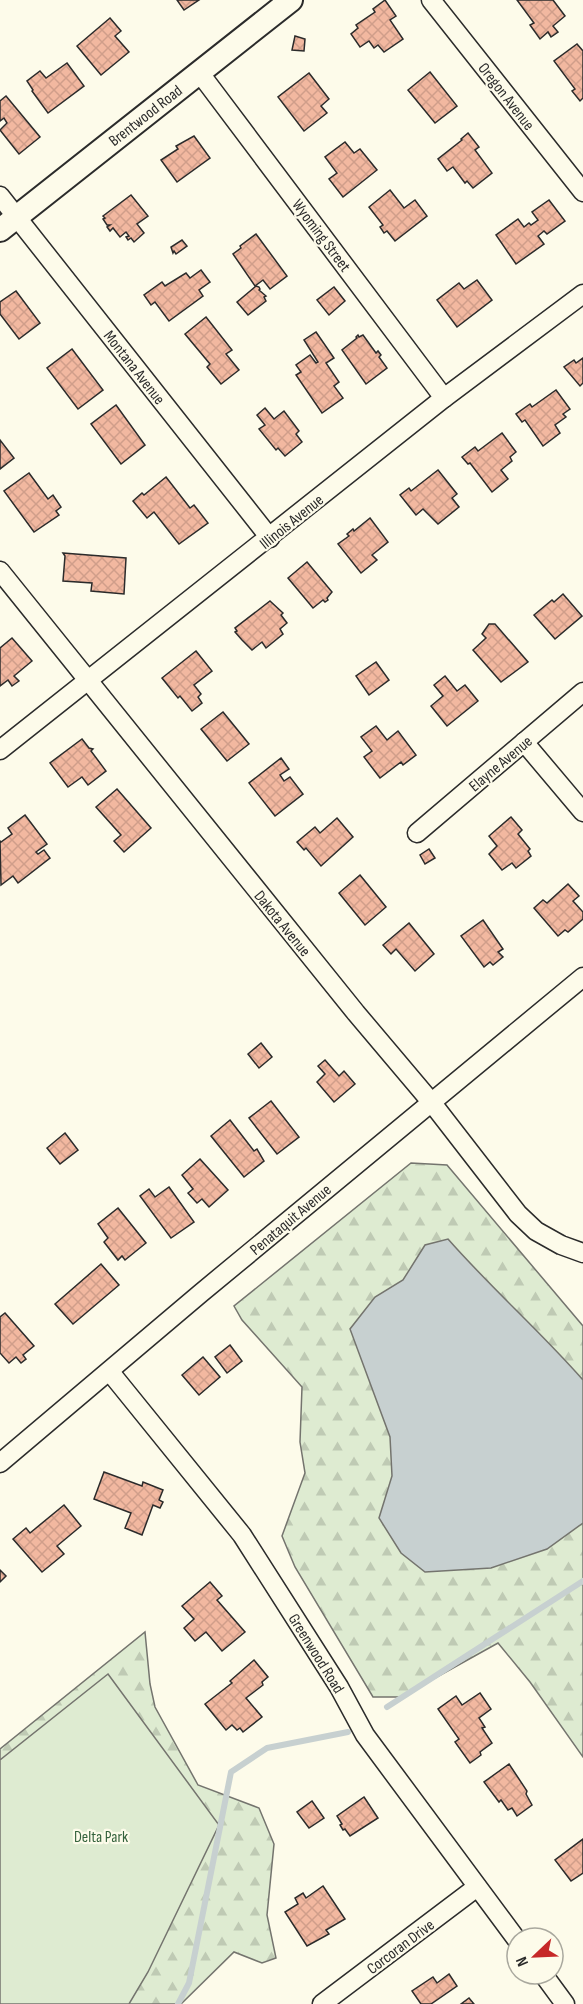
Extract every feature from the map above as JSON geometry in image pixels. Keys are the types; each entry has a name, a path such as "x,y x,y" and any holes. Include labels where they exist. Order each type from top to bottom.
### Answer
{"street":[{"name":"Brentwood Road","path":"8,223 291,0"},
{"name":"Oregon Avenue","path":"430,0 583,192"},
{"name":"Wyoming Street","path":"199,72 444,398"},
{"name":"Montana Avenue","path":"0,196 8,223 270,538"},
{"name":"Illinois Avenue","path":"0,750 444,398 583,294"},
{"name":"Dakota Avenue","path":"0,571 526,1222 549,1239 583,1254"},
{"name":"Elayne Avenue","path":"417,833 583,692"},
{"path":"524,742 583,812"},
{"name":"Penataquit Avenue","path":"0,1463 201,1293 583,977"},
{"name":"Greenwood Road","path":"110,1372 242,1535 339,1687 365,1735 506,1926"},
{"name":"Corcoran Drive","path":"322,2004 477,1887"},
{"path":"552,1986 565,2004"}],"green space":[{"path":"411,1163 447,1165 583,1326 583,1757 530,1682 498,1643 401,1697 373,1697 295,1567 282,1536 305,1473 300,1442 302,1387 242,1320 234,1306"},
{"name":"Delta Park","path":"145,1632 150,1684 155,1707 198,1785 259,1808 274,1844 267,1915 276,1958 262,1963 234,1952 181,2004 0,2004 0,1749"},
{"name":"Delta Park","path":"108,1674 219,1825 148,1972 129,2004 0,2004 0,1760"}],"shaded area":[{"path":"448,1239 583,1380 583,1523 547,1549 491,1568 425,1572 401,1553 379,1518 392,1476 390,1437 350,1329 375,1297 403,1280 425,1245"}],"building":[{"path":"177,0 199,0 184,10"},
{"path":"385,0 396,16 390,20 403,39 384,52 378,45 374,48 369,41 360,47 351,34 358,28 356,25 375,12 373,9"},
{"path":"517,0 553,0 565,16 553,26 558,32 551,37 548,32 540,39 530,25 534,23"},
{"path":"110,18 121,31 115,36 129,52 101,75 77,46"},
{"path":"295,36 305,39 304,51 292,50"},
{"path":"577,44 583,51 583,98 580,101 572,91 575,89 554,61"},
{"path":"67,63 84,86 48,113 27,81 40,71 46,78"},
{"path":"430,72 457,106 435,123 408,90"},
{"path":"309,73 329,99 321,106 327,113 304,131 278,97"},
{"path":"6,96 40,137 19,154 0,130 7,123 4,118 0,121 0,101"},
{"path":"468,133 479,147 475,150 492,173 473,188 467,181 465,183 453,167 447,171 438,159"},
{"path":"194,136 210,158 177,182 161,160 178,149 176,146"},
{"path":"345,142 354,153 360,149 377,170 343,197 329,179 337,173 325,157"},
{"path":"390,190 404,208 415,200 427,216 395,241 387,231 384,233 380,227 383,225 369,207"},
{"path":"131,195 148,216 137,224 144,233 134,242 131,238 128,240 126,237 129,236 126,232 120,237 113,228 110,231 107,227 110,225 107,225 103,219 105,218 103,216"},
{"path":"549,200 565,221 547,234 544,231 538,236 544,244 516,264 496,235 518,219 524,227 529,223 531,225 538,220 532,212"},
{"path":"256,234 287,276 270,289 263,280 255,286 233,254"},
{"path":"182,240 187,246 176,254 174,251 173,253 171,247"},
{"path":"201,270 210,282 199,290 203,296 169,321 155,302 151,305 144,295 162,282 165,286 186,273 190,278"},
{"path":"477,280 492,300 457,327 437,300 459,283 464,289"},
{"path":"256,286 266,296 264,297 266,301 248,315 237,302"},
{"path":"334,287 345,301 329,315 317,300"},
{"path":"16,291 40,323 19,339 0,314 0,302"},
{"path":"206,317 232,350 226,354 239,370 221,384 207,367 210,364 185,334"},
{"path":"316,332 334,358 326,363 339,382 334,386 343,398 322,413 296,375 301,372 296,365 310,355 316,363 318,362 304,340"},
{"path":"358,335 359,337 363,335 376,353 378,351 381,355 379,357 387,368 366,384 342,350"},
{"path":"72,349 103,390 78,409 47,368"},
{"path":"583,358 583,383 580,386 564,367 574,360 576,363"},
{"path":"556,390 570,409 563,414 566,417 555,425 560,433 543,446 525,420 522,422 516,414 530,404 532,407"},
{"path":"116,405 145,445 121,464 91,424"},
{"path":"265,408 274,419 284,411 299,431 296,434 302,442 285,456 278,448 276,450 259,429 265,425 257,415"},
{"path":"502,433 516,452 510,457 512,461 501,470 508,479 492,492 470,463 468,464 462,457 475,447 478,451"},
{"path":"0,440 14,458 0,469"},
{"path":"438,470 457,494 452,498 459,507 438,524 423,509 416,515 400,495 409,488 411,491"},
{"path":"29,473 48,499 53,495 61,507 56,511 59,515 34,532 4,491"},
{"path":"166,477 190,508 194,505 208,523 179,544 154,512 147,518 133,501"},
{"path":"370,518 388,542 372,555 377,560 361,573 338,544 349,536 347,534 353,529 354,531"},
{"path":"63,553 126,558 124,594 91,591 92,583 63,581 65,556"},
{"path":"307,562 332,592 328,600 325,602 323,600 313,608 288,578"},
{"path":"563,594 582,616 555,639 534,615"},
{"path":"270,601 283,613 281,615 287,623 280,629 283,634 266,648 262,642 252,650 235,632 237,631 235,628"},
{"path":"489,624 495,624 528,662 501,682 473,650 486,638 482,634"},
{"path":"12,638 32,661 14,676 19,681 12,686 8,680 0,686 0,648"},
{"path":"196,651 212,671 194,685 201,694 198,697 202,703 192,711 162,678"},
{"path":"376,662 389,680 369,695 356,676"},
{"path":"445,676 457,691 465,685 478,701 447,726 431,706 443,696 434,685"},
{"path":"223,712 249,744 227,761 201,729"},
{"path":"376,726 387,740 398,731 416,755 403,765 401,762 380,778 364,757 372,751 361,737"},
{"path":"82,739 89,748 93,749 91,751 106,771 88,785 82,777 68,787 50,763"},
{"path":"281,758 289,769 280,775 284,781 290,777 303,794 275,816 249,783"},
{"path":"117,789 151,828 124,852 114,841 121,835 96,807"},
{"path":"25,815 47,844 36,852 38,854 44,850 50,858 18,883 13,876 1,885 0,841 12,834 8,828"},
{"path":"511,817 522,830 518,834 530,849 528,851 531,856 516,868 512,863 502,870 489,854 497,846 489,836"},
{"path":"337,818 353,837 321,866 306,848 304,850 297,842 315,827 320,833"},
{"path":"429,849 435,858 425,864 420,855"},
{"path":"360,875 386,907 365,925 339,893"},
{"path":"568,884 579,896 573,901 583,912 583,919 568,932 565,930 558,936 534,908 543,900 547,903"},
{"path":"483,920 503,949 498,952 503,957 493,965 490,962 484,967 461,936"},
{"path":"409,923 434,954 415,971 396,949 391,954 383,945"},
{"path":"261,1043 272,1057 259,1068 248,1054"},
{"path":"325,1060 339,1076 344,1071 355,1084 334,1102 317,1082 325,1074 318,1066"},
{"path":"271,1101 299,1137 277,1154 249,1118"},
{"path":"230,1120 254,1151 257,1149 264,1161 244,1177 211,1136"},
{"path":"65,1133 78,1150 60,1164 47,1148"},
{"path":"200,1159 228,1190 209,1207 202,1199 197,1203 188,1193 193,1189 182,1175"},
{"path":"169,1187 194,1222 171,1238 140,1196 149,1189 155,1197"},
{"path":"118,1208 146,1243 125,1260 122,1256 118,1260 104,1242 108,1238 98,1224"},
{"path":"101,1264 119,1285 73,1324 55,1304"},
{"path":"5,1313 34,1346 23,1355 26,1359 21,1363 16,1357 9,1363 0,1353 0,1317"},
{"path":"230,1345 242,1361 227,1373 215,1357"},
{"path":"203,1357 220,1377 199,1395 182,1375"},
{"path":"104,1472 142,1486 143,1482 163,1490 159,1500 163,1502 160,1508 153,1505 142,1535 125,1528 131,1513 94,1499"},
{"path":"64,1505 81,1526 57,1546 64,1554 42,1572 13,1539 26,1528 30,1533"},
{"path":"0,1570 6,1576 0,1582"},
{"path":"210,1582 222,1596 217,1600 245,1632 222,1651 206,1632 195,1641 184,1628 194,1619 182,1606"},
{"path":"254,1660 268,1677 262,1682 263,1685 246,1698 262,1717 243,1732 232,1725 226,1730 205,1704 232,1683 230,1681"},
{"path":"480,1693 491,1709 479,1718 485,1727 482,1728 492,1743 470,1763 455,1742 459,1739 438,1709 456,1696 462,1705"},
{"path":"509,1764 527,1791 526,1794 532,1805 517,1816 512,1808 508,1810 501,1800 499,1802 484,1782"},
{"path":"364,1797 378,1818 350,1836 345,1829 343,1830 337,1816"},
{"path":"312,1801 324,1818 309,1828 297,1812"},
{"path":"583,1839 583,1873 571,1881 555,1860"},
{"path":"323,1886 345,1919 326,1930 329,1934 307,1946 285,1912 298,1904 295,1898 303,1893 306,1898"},
{"path":"449,1974 457,1986 431,2004 421,2004 412,1991 433,1977 437,1983"},
{"path":"469,1998 474,2004 461,2004"}],"waterway":[{"path":"387,1707 583,1581"},
{"path":"178,2004 189,1983 231,1772 267,1748 348,1732"}]}
